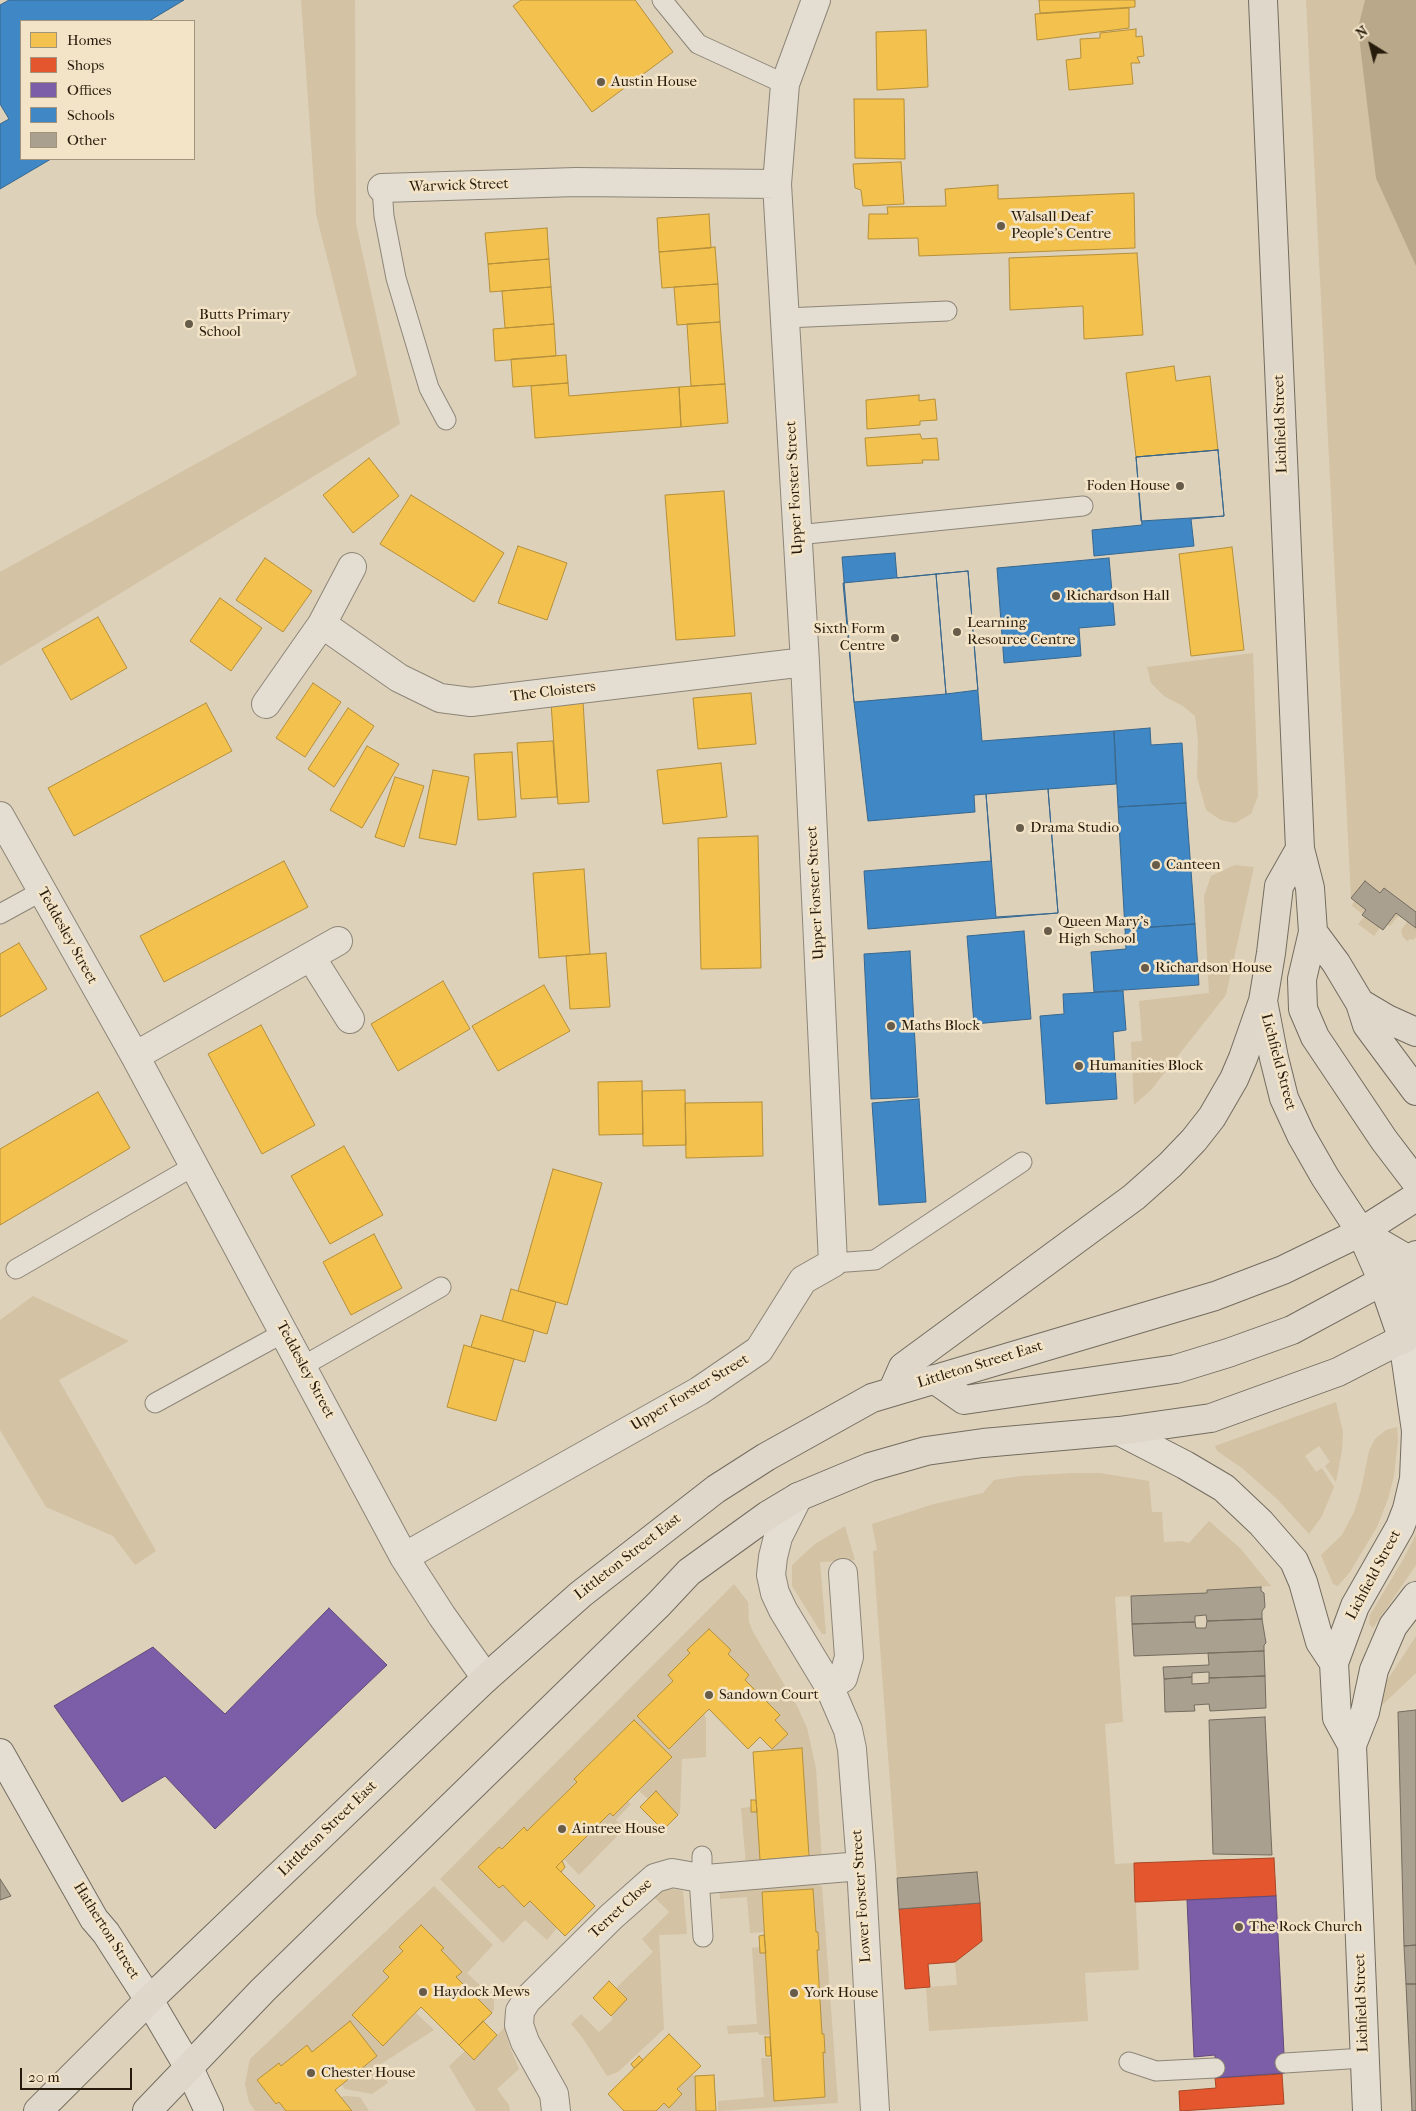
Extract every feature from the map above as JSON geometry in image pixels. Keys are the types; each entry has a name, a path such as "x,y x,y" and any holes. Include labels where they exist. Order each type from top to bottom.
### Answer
{"highway":[{"name":"Lichfield Street","path":"1263,0 1300,849 1310,888 1313,932 1302,979 1303,1009 1315,1037 1384,1140 1416,1182"},
{"name":"Lichfield Street","path":"1300,849 1279,886 1263,1001 1274,1058 1288,1105 1300,1135 1361,1232 1410,1336"},
{"path":"1313,932 1336,962 1360,1003 1366,1025 1416,1091"},
{"path":"892,1392 903,1367 1134,1197 1188,1146 1212,1117 1234,1079 1244,1058 1263,1001"},
{"path":"1360,1003 1387,1020 1416,1032"},
{"name":"Littleton Street East","path":"38,2111 149,2000 486,1678 581,1594 716,1489 844,1412 872,1398 1215,1296 1284,1270 1361,1232 1416,1197"},
{"path":"1361,1232 1416,1262"},
{"path":"934,1379 964,1400 1176,1369 1273,1337 1383,1282 1416,1262"},
{"path":"147,2111 267,1985 659,1604 689,1572 768,1515 798,1497 870,1468 926,1451 983,1442 1119,1431 1211,1418 1338,1372 1410,1336 1416,1262"}],"street":[{"name":"Upper Forster Street","path":"404,1557 699,1391 759,1350 803,1280 833,1264 804,662 777,184 785,84 816,0"},
{"name":"Warwick Street","path":"382,188 576,182 777,184"},
{"path":"266,704 322,624 352,567"},
{"name":"The Cloisters","path":"322,624 399,678 440,698 471,702 804,662"},
{"name":"Teddesley Street","path":"0,816 135,1056 285,1332 404,1557 442,1616 486,1678"},
{"path":"135,1056 338,941"},
{"path":"311,957 350,1019"},
{"name":"Lichfield Street","path":"1352,1746 1337,1718 1334,1663 1355,1606 1400,1527 1407,1509 1414,1479 1416,1431 1410,1336"},
{"path":"1119,1431 1185,1465 1224,1488 1261,1523 1294,1562 1303,1582 1320,1642 1334,1663"},
{"name":"Lower Forster Street","path":"798,1497 778,1538 771,1575 776,1593 796,1636 829,1686 843,1715 852,1749 861,1866 875,2111"},
{"path":"829,1686 843,1678 849,1657 844,1572"},
{"name":"Lichfield Street","path":"1367,2111 1352,1746 1365,1712 1374,1670 1393,1626 1416,1596"},
{"name":"Hatherton Street","path":"0,1753 94,1919 106,1933 149,2000 188,2068 209,2111"},
{"name":"Terret Close","path":"556,2111 554,2094 525,2042 519,2025 520,2011 527,2000 610,1917 655,1878 672,1873 861,1866"}],"lane":[{"path":"662,0 698,44 785,84"},
{"name":"Warwick Street","path":"382,188 384,216 396,278 429,388 446,420"},
{"path":"785,318 947,311"},
{"path":"797,535 1083,506"},
{"path":"0,914 42,891"},
{"path":"833,1264 875,1260 1022,1162"},
{"path":"16,1268 194,1166"},
{"path":"303,1366 441,1287"},
{"path":"154,1403 285,1332"},
{"path":"704,1938 706,1872"},
{"path":"1285,2063 1364,2058"},
{"path":"1129,2062 1156,2071 1215,2068"}],"shaded area":[{"path":"301,0 355,0 356,224 400,424 0,666 0,572 357,375 316,214"},
{"path":"1306,0 1416,0 1416,937 1413,940 1407,941 1403,937 1401,930 1407,922 1399,915 1390,926 1387,925 1383,930 1380,928 1374,936 1358,924 1365,916 1352,906 1354,901 1351,898"},
{"path":"1365,0 1416,0 1416,266 1376,178 1358,28"},
{"path":"1253,653 1258,796 1251,814 1235,823 1221,820 1206,810 1197,777 1198,741 1195,716 1183,706 1164,696 1151,683 1147,667"},
{"path":"1235,865 1254,867 1226,995 1151,1090 1134,1105 1131,1042 1142,1041 1139,1001 1209,993 1204,896 1211,876"},
{"path":"33,1296 129,1341 59,1380 156,1551 135,1565 113,1536 46,1507 0,1430 0,1320"},
{"path":"1336,1402 1343,1432 1342,1450 1336,1482 1325,1466 1330,1462 1319,1446 1305,1456 1316,1472 1322,1468 1334,1487 1322,1516 1309,1534 1277,1499 1242,1468 1217,1451 1215,1446"},
{"path":"1397,1427 1398,1440 1394,1476 1388,1499 1377,1527 1350,1572 1338,1586 1333,1584 1321,1555 1342,1535 1354,1512 1361,1490 1369,1451 1375,1439 1386,1430"},
{"path":"1100,1473 1149,1481 1152,1512 1162,1512 1164,1542 1182,1541 1189,1543 1209,1521 1240,1548 1271,1586 1207,1590 1207,1593 1115,1597 1123,1722 1105,1724 1115,1864 1134,1863 1139,1970 1085,1973 1088,2021 929,2031 926,1987 957,1985 955,1962 982,1941 977,1873 897,1878 873,1551 877,1550 872,1524 934,1504 983,1493 994,1480 1021,1476"},
{"path":"845,1526 855,1560 820,1562 826,1634 822,1634 792,1586 792,1565 815,1544"},
{"path":"1416,1534 1416,1565 1373,1628 1369,1624 1370,1615"},
{"path":"734,1584 748,1602 749,1622 753,1632 798,1708 807,1728 816,1768 822,1860 746,1865 741,1808 751,1807 751,1812 757,1812 760,1859 809,1856 802,1749 771,1750 775,1720 780,1715 745,1680 749,1675 728,1654 731,1650 709,1629 687,1650 690,1653 668,1675 673,1681 637,1716 669,1749 704,1714 706,1718 706,1757 682,1759 680,1813 678,1815 656,1791 648,1799 639,1791 672,1757 634,1720 574,1779 577,1782 527,1831 523,1827 502,1849 499,1847 479,1867 499,1888 503,1885 524,1907 530,1901 557,1928 547,1940 525,1920 503,1943 440,1879"},
{"path":"1416,1636 1416,1673 1379,1708 1386,1682"},
{"path":"628,1801 631,1804 616,1820 625,1828 579,1875 564,1859 610,1813 613,1816"},
{"path":"813,1884 822,1886 838,2103 718,2111 718,2101 764,2097 761,2058 772,2058 774,2101 825,2097 824,2034 822,2034 817,1950 819,1950 818,1933 816,1932 813,1889 762,1892 764,1932 750,1933 747,1897 720,1899 719,1889"},
{"path":"434,1886 493,1945 467,1973 494,1999 492,2013 456,1977 462,1971 441,1950 444,1948 420,1926 399,1947 403,1951 383,1971 389,1977 352,2015 383,2046 416,2013 434,2030 378,2066 388,2083 372,2094 345,2089 342,2085 377,2056 350,2022 312,2052 306,2045 281,2066 279,2063 257,2080 276,2104 279,2102 286,2111 255,2111 249,2102 245,2084 250,2059"},
{"path":"663,1890 683,1891 687,1934 659,1935 664,2029 618,2072 607,2076 582,2037 571,2024 581,2014 599,2032 613,2019 611,2016 616,1988 653,1952 642,1939 669,1912 653,1896"},
{"path":"760,1947 760,1953 766,1953 770,2035 759,2035 758,2032 728,2034 727,2026 757,2024 752,1948"},
{"path":"505,2027 509,2045 519,2069 497,2089 509,2105 510,2111 476,2111 449,2066 465,2051 474,2059"},
{"path":"692,2075 695,2076 696,2111 656,2111 664,2103 669,2107 682,2094 677,2089"},
{"path":"341,2097 360,2097 369,2111 352,2111"}],"building: Homes":[{"name":"Austin House","path":"521,0 635,0 673,52 592,112 513,6"},
{"path":"1039,0 1135,0 1135,7 1040,13"},
{"path":"1129,8 1129,28 1037,40 1035,14"},
{"path":"1136,29 1136,37 1142,36 1144,56 1137,57 1140,63 1131,63 1133,84 1069,90 1066,60 1081,58 1080,39 1100,38 1100,33"},
{"path":"926,30 928,87 877,90 876,32"},
{"path":"854,99 904,99 905,159 855,158"},
{"path":"901,162 904,204 863,206 861,190 855,188 853,164"},
{"name":"Walsall Deaf People's Centre","path":"998,185 998,199 1134,193 1135,248 919,256 918,238 868,239 869,214 888,214 887,207 946,206 945,189"},
{"path":"709,214 711,248 659,252 657,218"},
{"path":"547,228 549,259 488,264 485,233"},
{"path":"715,247 718,284 662,288 659,252"},
{"path":"1137,253 1143,335 1084,339 1083,306 1010,310 1009,258"},
{"path":"549,259 551,287 490,292 488,264"},
{"path":"718,284 720,322 677,325 674,287"},
{"path":"551,287 554,324 505,328 502,291"},
{"path":"720,322 725,384 691,386 687,324"},
{"path":"554,324 556,356 495,361 493,329"},
{"path":"566,355 568,383 513,387 511,359"},
{"path":"1174,366 1176,381 1210,376 1218,450 1136,457 1126,373"},
{"path":"568,383 569,396 679,387 681,427 535,438 531,386"},
{"path":"725,384 728,423 681,427 679,387"},
{"path":"919,395 919,401 935,399 937,420 920,421 920,425 867,429 866,400"},
{"path":"920,434 922,439 937,438 939,460 922,460 923,463 867,466 865,438"},
{"path":"369,458 399,496 353,533 323,495"},
{"path":"724,491 735,636 676,640 665,495"},
{"path":"411,495 504,553 474,602 380,544"},
{"path":"518,546 567,563 547,620 498,603"},
{"path":"1232,547 1244,650 1191,656 1179,554"},
{"path":"265,558 312,591 283,632 236,600"},
{"path":"220,598 262,628 231,671 190,641"},
{"path":"98,617 127,668 71,700 42,649"},
{"path":"313,683 341,702 305,757 276,738"},
{"path":"751,693 756,744 698,749 693,698"},
{"path":"583,701 589,802 558,804 551,703"},
{"path":"206,703 232,751 74,836 48,788"},
{"path":"348,708 374,726 334,787 308,769"},
{"path":"553,741 557,797 521,799 517,743"},
{"path":"367,746 399,764 362,828 330,810"},
{"path":"512,752 516,817 478,820 474,754"},
{"path":"721,763 727,817 663,824 657,770"},
{"path":"433,770 469,777 456,845 419,838"},
{"path":"395,777 424,786 404,847 375,837"},
{"path":"758,836 761,968 701,969 698,838"},
{"path":"284,861 308,907 164,982 140,936"},
{"path":"584,869 590,954 539,958 533,873"},
{"path":"19,943 47,989 0,1017 0,954"},
{"path":"606,953 610,1007 570,1009 566,956"},
{"path":"443,981 470,1029 398,1071 371,1024"},
{"path":"544,985 570,1031 498,1071 472,1026"},
{"path":"261,1025 315,1125 262,1154 208,1054"},
{"path":"642,1081 643,1134 599,1135 598,1082"},
{"path":"685,1090 686,1145 643,1146 642,1091"},
{"path":"98,1092 130,1148 0,1225 0,1149"},
{"path":"762,1102 763,1156 686,1158 685,1103"},
{"path":"344,1146 383,1215 330,1244 291,1176"},
{"path":"553,1169 602,1183 567,1305 518,1291"},
{"path":"374,1234 402,1288 351,1315 323,1262"},
{"path":"511,1289 556,1302 547,1334 502,1321"},
{"path":"481,1315 534,1330 525,1362 471,1347"},
{"path":"464,1345 514,1359 496,1421 447,1407"},
{"name":"Sandown Court","path":"709,1629 731,1650 728,1654 749,1675 745,1680 780,1715 775,1720 788,1734 772,1749 760,1737 748,1749 709,1709 669,1749 637,1716 673,1681 668,1675 690,1653 687,1650"},
{"name":"Aintree House","path":"634,1720 672,1757 613,1816 610,1813 556,1867 595,1906 565,1936 530,1901 524,1907 503,1885 499,1888 478,1867 499,1847 502,1849 524,1827 527,1831 577,1782 574,1779"},
{"path":"802,1748 809,1856 760,1860 753,1752"},
{"path":"656,1791 678,1815 663,1830 640,1807"},
{"path":"751,1800 756,1800 757,1812 751,1812"},
{"path":"562,1861 565,1867 561,1872 556,1867"},
{"name":"York House","path":"813,1889 816,1932 818,1932 819,1950 817,1950 822,2034 824,2034 825,2097 774,2101 762,1892"},
{"name":"Haydock Mews","path":"421,1925 444,1948 441,1950 462,1972 456,1977 492,2013 459,2045 421,2007 383,2046 352,2015 389,1977 383,1971 403,1951 399,1947"},
{"path":"764,1935 766,1953 760,1953 759,1936"},
{"path":"609,1981 627,1999 611,2016 593,1998"},
{"name":"Chester House","path":"350,2021 377,2056 335,2090 352,2111 286,2111 279,2102 276,2104 257,2080 279,2063 281,2066 307,2045 312,2052"},
{"path":"483,2021 497,2035 474,2060 459,2045"},
{"path":"669,2034 701,2066 677,2089 682,2094 669,2108 664,2103 656,2111 624,2111 608,2094"},
{"path":"765,2037 770,2037 771,2056 766,2056"},
{"path":"639,2056 643,2060 634,2068 631,2064"},
{"path":"714,2075 716,2111 696,2111 695,2076"}],"building: Shops":[{"path":"1274,1858 1276,1896 1135,1902 1134,1863"},
{"path":"980,1903 982,1941 955,1962 928,1964 930,1987 905,1989 899,1909"},
{"path":"1282,2074 1284,2104 1180,2111 1179,2091 1216,2088 1215,2078"}],"building: Offices":[{"path":"329,1608 387,1665 215,1829 165,1776 122,1802 54,1706 153,1647 225,1714"},
{"path":"1276,1896 1285,2073 1215,2078 1215,2055 1194,2057 1187,1900"}],"building: Schools":[{"path":"9,0 184,0 151,20 20,20 20,160 49,160 0,189 0,124 9,119 0,104 0,5"},
{"name":"Foden House","path":"1218,450 1224,516 1191,519 1194,546 1094,556 1092,530 1142,525 1136,457"},
{"name":"Foden House","path":"1218,450 1224,516 1141,521 1136,457"},
{"path":"895,553 897,578 968,571 982,741 1114,731 1116,784 1048,789 1058,913 868,929 864,871 991,861 986,794 974,795 975,812 868,821 854,702 842,557"},
{"name":"Richardson Hall","path":"1109,558 1115,625 1079,628 1081,656 1004,663 997,568"},
{"name":"Learning Resource Centre","path":"968,571 978,690 946,694 936,574"},
{"name":"Sixth Form Centre","path":"936,574 946,694 854,702 843,583"},
{"path":"1150,728 1151,745 1182,743 1186,803 1118,807 1114,731"},
{"name":"Drama Studio","path":"1048,789 1058,913 996,917 986,794"},
{"name":"Canteen","path":"1186,803 1195,924 1125,929 1118,807"},
{"name":"Richardson House","path":"1195,924 1199,985 1094,992 1091,952 1126,949 1125,929"},
{"path":"1024,931 1031,1019 974,1024 967,936"},
{"name":"Maths Block","path":"910,951 918,1097 871,1099 864,954"},
{"name":"Humanities Block","path":"1123,991 1126,1030 1113,1032 1117,1099 1046,1104 1040,1016 1064,1014 1063,994"},
{"path":"919,1099 926,1202 879,1205 872,1103"}],"building: Other":[{"path":"1365,881 1380,893 1384,888 1416,912 1416,928 1396,913 1383,930 1362,915 1366,910 1351,898"},
{"path":"1261,1587 1261,1591 1264,1593 1265,1607 1262,1611 1262,1619 1207,1621 1206,1615 1195,1616 1195,1622 1132,1624 1131,1596 1207,1593 1207,1590"},
{"path":"1262,1619 1266,1643 1264,1651 1134,1656 1132,1624 1195,1622 1196,1628 1206,1628 1207,1621"},
{"path":"1264,1651 1265,1676 1209,1678 1209,1672 1192,1673 1192,1677 1164,1679 1163,1667 1209,1665 1208,1653"},
{"path":"1265,1676 1266,1708 1210,1711 1209,1704 1194,1705 1195,1711 1165,1712 1164,1679 1192,1677 1192,1684 1209,1683 1209,1678"},
{"path":"1416,1710 1416,1945 1404,1946 1398,1712"},
{"path":"1265,1717 1272,1855 1213,1854 1209,1720"},
{"path":"977,1872 980,1903 899,1909 897,1878"},
{"path":"0,1879 11,1896 0,1900"},
{"path":"1416,1945 1416,1984 1406,1984 1404,1946"},
{"path":"1406,1984 1416,1984 1416,2111 1412,2111"}],"place":[{"name":"Austin House","path":"601,82"},
{"name":"Walsall Deaf People's Centre","path":"1001,226"},
{"name":"Butts Primary School","path":"189,324"},
{"name":"Foden House","path":"1180,486"},
{"name":"Richardson Hall","path":"1056,596"},
{"name":"Learning Resource Centre","path":"957,632"},
{"name":"Sixth Form Centre","path":"895,638"},
{"name":"Drama Studio","path":"1020,828"},
{"name":"Canteen","path":"1156,865"},
{"name":"Queen Mary's High School","path":"1048,931"},
{"name":"Richardson House","path":"1145,968"},
{"name":"Maths Block","path":"891,1026"},
{"name":"Humanities Block","path":"1079,1066"},
{"name":"Sandown Court","path":"709,1695"},
{"name":"Aintree House","path":"562,1829"},
{"name":"The Rock Church","path":"1239,1927"},
{"name":"Haydock Mews","path":"423,1992"},
{"name":"York House","path":"794,1993"},
{"name":"Chester House","path":"311,2073"}]}
